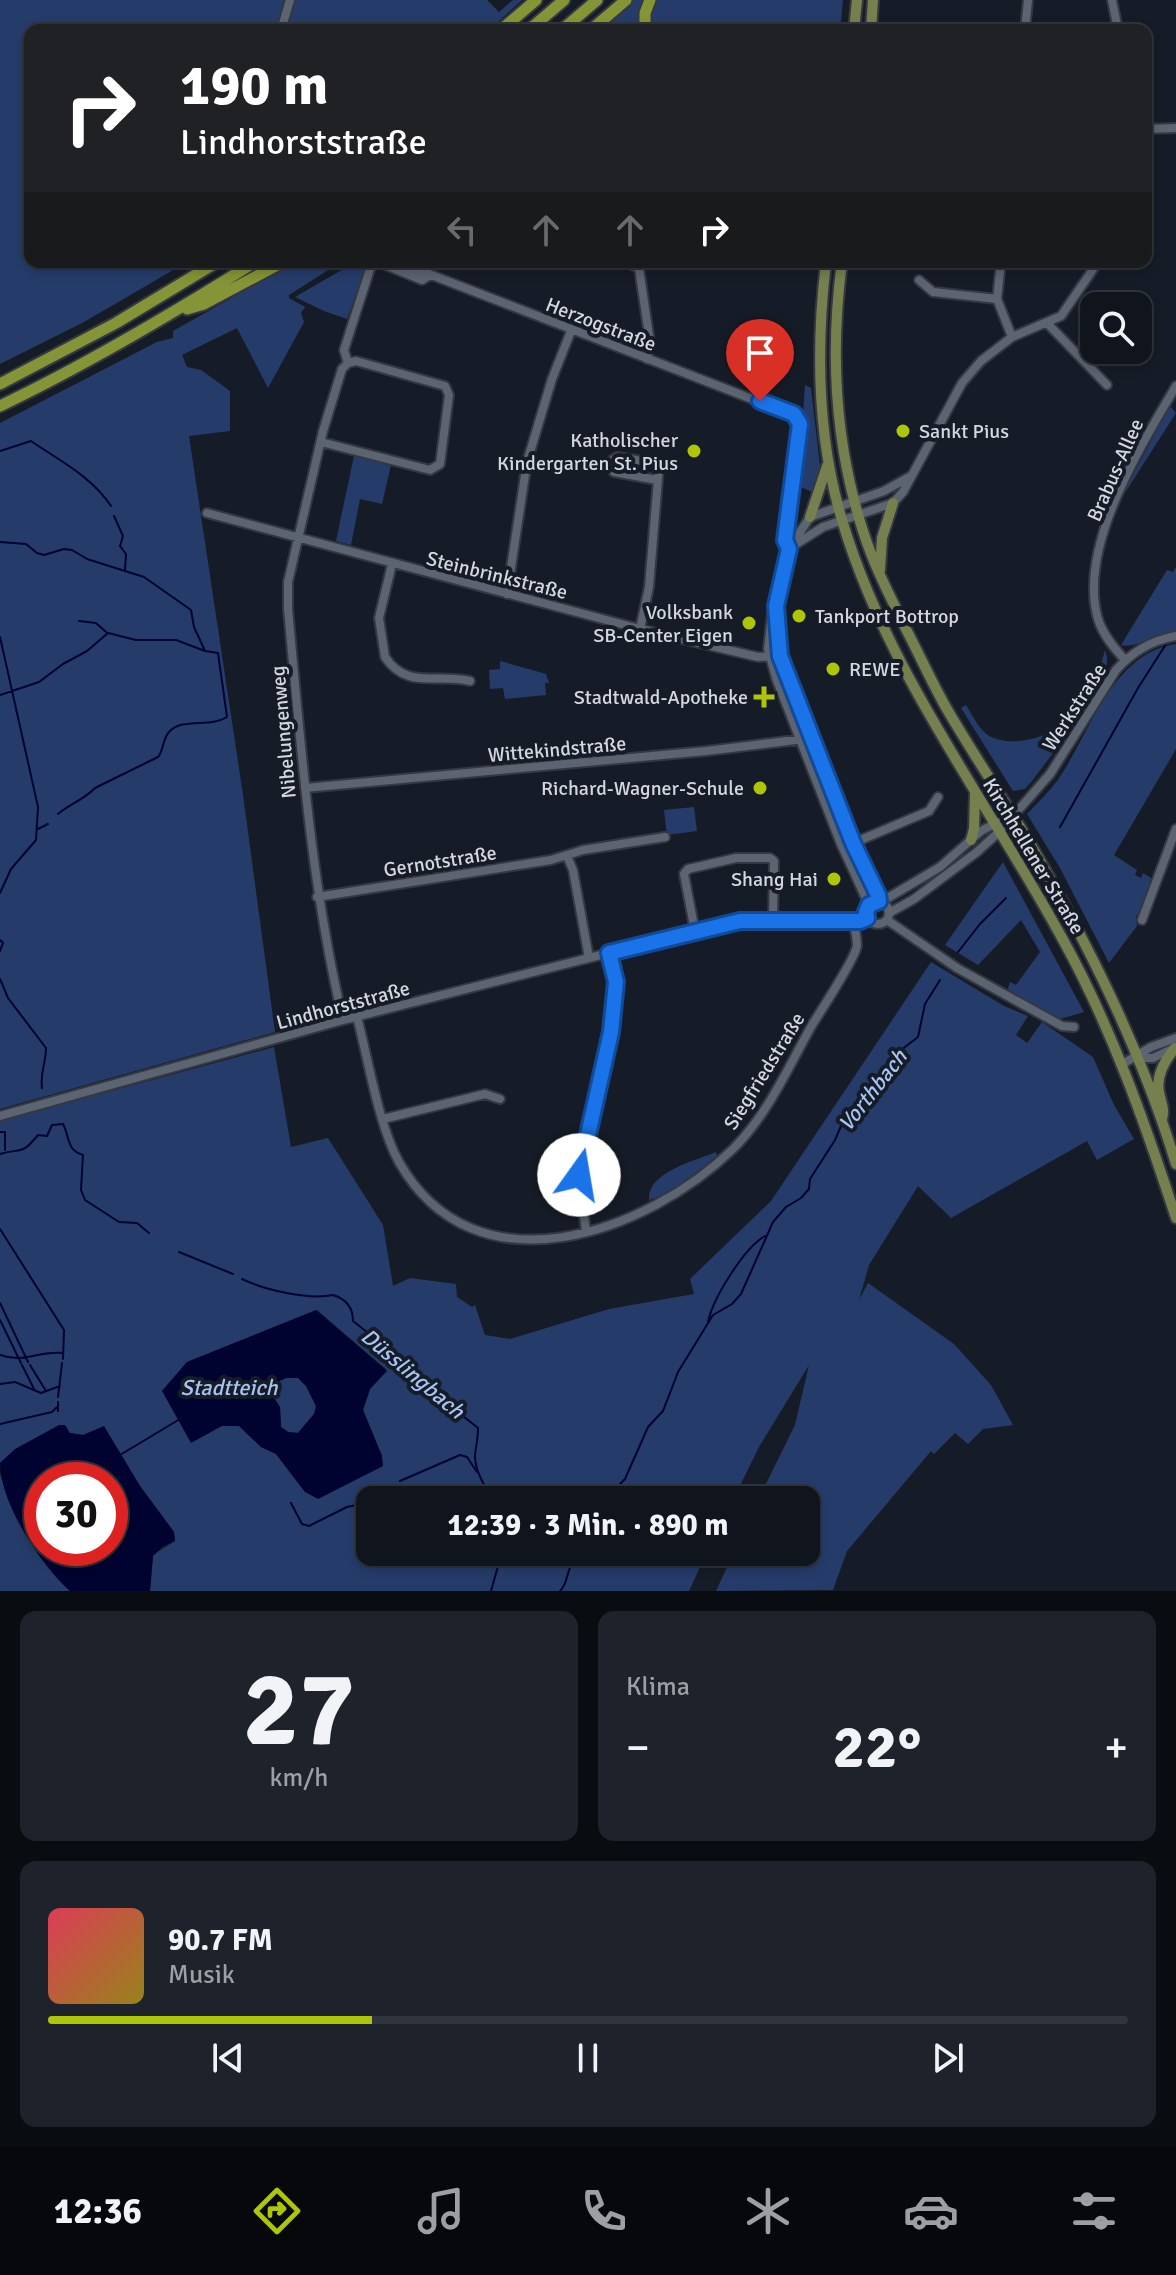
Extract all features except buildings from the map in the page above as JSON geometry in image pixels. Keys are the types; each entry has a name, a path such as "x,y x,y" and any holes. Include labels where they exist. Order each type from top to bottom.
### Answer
{"highway":[{"path":"508,24 536,0"},
{"path":"536,24 564,0"},
{"path":"569,24 597,0"},
{"path":"598,24 626,0"},
{"path":"645,24 650,0"},
{"path":"0,384 116,323 207,268"},
{"path":"0,406 175,312 245,268"},
{"path":"175,312 204,304 272,268"}],"main road":[{"path":"855,24 857,0"},
{"path":"871,24 873,0"},
{"name":"Kirchhellener Straße","path":"825,268 819,366 829,460 842,520 886,631 921,699 1064,941 1148,1131 1176,1218"},
{"name":"Kirchhellener Straße","path":"841,268 835,332 836,392 858,514 880,576 937,692 1013,814 1075,924 1116,1006 1176,1164"},
{"path":"810,517 829,460"},
{"path":"880,576 882,538 893,503"},
{"path":"971,840 975,792"},
{"path":"1162,1121 1165,1111 1159,1078 1176,1047"}],"street":[{"path":"283,24 290,0"},
{"path":"1026,24 1028,0"},
{"path":"1112,0 1117,24"},
{"path":"1152,129 1176,128"},
{"name":"Nibelungenweg","path":"343,1020 317,897 288,609 288,582 321,442 342,369 348,363 344,350 370,268"},
{"name":"Nibelungenweg","path":"393,268 422,280 430,275"},
{"name":"Herzogstraße","path":"413,268 794,414 801,426 785,540 789,549"},
{"path":"639,268 650,342 647,359"},
{"path":"1000,268 997,299 1012,337"},
{"path":"789,549 816,530 893,503 903,492 962,383 981,361 1012,337 1061,316 1094,268"},
{"path":"919,280 933,292 997,299"},
{"path":"1047,323 1107,385"},
{"path":"507,594 527,462 552,379 571,331"},
{"path":"321,442 430,470 440,464 449,395 445,386 356,361 348,363"},
{"name":"Brabus-Allee","path":"1125,660 1110,643 1098,621 1093,590 1097,563 1104,530 1117,495 1134,458 1176,386"},
{"path":"640,629 649,587 659,467 654,463 617,457 611,461 610,468 614,472 657,480"},
{"path":"911,476 884,491 810,517 789,549 776,606 775,657 801,741 869,905 867,918 877,924 939,880 1013,814"},
{"name":"Steinbrinkstraße","path":"207,513 640,629 758,657 775,657"},
{"path":"392,564 379,618 388,662 411,677 452,676 470,681"},
{"name":"Werkstraße","path":"1013,814 1050,774 1125,660 1155,641 1176,636"},
{"path":"775,657 812,738 853,843 880,902 887,907 888,916 957,968 1062,1026 1074,1027"},
{"name":"Wittekindstraße","path":"305,788 812,738"},
{"path":"843,848 929,811 938,797"},
{"path":"869,905 880,902 940,867 971,840 997,827"},
{"path":"1142,920 1172,855 1176,829"},
{"name":"Gernotstraße","path":"317,897 665,837"},
{"path":"567,856 573,870 589,958"},
{"path":"695,931 684,874 688,869 736,858 774,861 773,920"},
{"name":"Lindhorststraße","path":"0,1116 343,1020 695,931 740,921 853,922 867,918"},
{"name":"Siegfriedstraße","path":"357,1017 383,1119 399,1163 427,1199 450,1220 506,1238 526,1240 586,1232 646,1212 677,1194 735,1146 755,1123 855,951 853,922"},
{"path":"586,1232 579,1175 611,1032 616,982 609,953"},
{"path":"1121,1065 1151,1047 1176,1038"},
{"path":"1137,1058 1153,1058 1176,1047"},
{"path":"383,1119 485,1094 500,1099"}],"shaded area":[{"path":"0,0 284,0 278,24 24,24 24,268 177,268 84,322 0,364"},
{"path":"294,0 487,0 499,12 513,0 522,0 496,24 288,24"},
{"path":"633,0 645,0 642,24 607,24"},
{"path":"654,0 843,0 841,24 649,24"},
{"path":"284,268 332,268 289,295 305,307 301,313 304,322 268,388 237,328 182,355 187,367 201,370 230,391 230,431 189,436 275,1032 0,1109 0,423 157,342 173,338 173,331"},
{"path":"345,268 366,268 347,319 295,297"},
{"path":"805,385 811,388 820,466 816,494 797,485 806,427 803,415"},
{"path":"1170,406 1176,413 1121,499 1125,490"},
{"path":"354,456 391,465 382,504 360,499 351,545 336,541"},
{"path":"1176,567 1176,631 1134,645 1121,645 1167,570 1173,572"},
{"path":"1176,644 1176,749 1114,855 1137,870 1135,875 1141,878 1143,873 1151,878 1150,883 1136,917 1137,926 1109,963 1060,868 1027,814 1057,781 1118,679 1154,651"},
{"path":"1105,650 1107,666 1102,683 1082,710 1075,701 1092,686"},
{"path":"500,661 546,674 549,683 545,683 546,695 505,699 503,688 490,689 489,670 500,669"},
{"path":"966,705 984,732 999,740 1018,741 1045,734 1064,715 1074,719 1075,724 1025,789 1013,791 961,708"},
{"path":"694,807 697,831 667,835 664,810"},
{"path":"1003,862 1084,1012 1060,1019 1007,991 1010,982 1016,985 1040,952 1021,920 978,965 945,945"},
{"path":"931,962 1004,1006 1028,1016 1016,1035 1027,1043 1042,1022 1093,1057 1114,1105 1134,1139 1097,1160 1087,1141 951,1218 918,1186 869,1265 859,1300 868,1283 954,1344 991,1385 1013,1425 983,1429 968,1444 955,1433 934,1454 931,1451 847,1551 833,1590 716,1591 728,1566 820,1566 820,1486 765,1486 795,1425 809,1365 759,1447 740,1486 356,1486 356,1566 701,1566 689,1591 150,1591 153,1555 175,1541 174,1532 140,1486 104,1427 83,1435 70,1433 0,1463 0,1121 274,1047 291,1147 328,1138 383,1225 393,1286 410,1278 456,1284 457,1297 472,1307 475,1305 485,1335 510,1339 609,1309 694,1294 690,1279 771,1201","holes":["317,1310 387,1370 370,1389 363,1410 382,1456 305,1492 276,1454 261,1447 239,1426 222,1426 162,1391 187,1362"]},
{"path":"716,1152 717,1156 668,1194 649,1200 650,1190 664,1175"},
{"path":"286,1378 298,1378 306,1386 316,1406 314,1414 298,1433 281,1427 280,1407 270,1392 272,1384"},
{"path":"0,1474 24,1529 24,1566 47,1566 70,1591 0,1591"}],"water":[{"name":"Stadtteich","path":"316,1310 387,1371 370,1389 363,1410 382,1456 383,1466 318,1499 305,1492 276,1454 261,1447 239,1426 222,1426 191,1443 162,1391 187,1362","holes":["286,1378 298,1378 306,1386 316,1406 314,1414 298,1433 281,1427 280,1407 270,1392 273,1384"]},
{"path":"59,1425 65,1425 70,1433 83,1435 104,1426 126,1462 24,1462 24,1532 7,1496 0,1463 15,1449"},
{"path":"128,1466 174,1532 175,1541 153,1556 150,1591 70,1591 47,1566 128,1566"}],"waterway":[{"path":"0,451 31,441 85,478 111,506"},
{"path":"114,516 123,536 120,546 126,554 125,570"},
{"path":"0,542 26,544 44,555 72,550 87,559 144,577 191,610 194,627 205,651 218,653 227,717 175,728 167,735 158,757 95,788 58,814"},
{"path":"79,621 96,623 106,632"},
{"path":"0,695 39,682 87,651 108,633 136,640 176,640 205,651"},
{"path":"0,637 38,807 36,840 11,869 0,893"},
{"name":"Vorthbach","path":"1060,827 1168,641"},
{"path":"38,829 48,824"},
{"name":"Vorthbach","path":"958,952 1006,898"},
{"path":"0,940 3,943 0,951"},
{"path":"0,979 8,998 46,1048 42,1088"},
{"name":"Vorthbach","path":"618,1486 625,1479 648,1427 663,1411 678,1372 713,1315 732,1304 741,1294 773,1222 809,1189 810,1179 841,1126 883,1081 896,1054 918,1037 925,1004 940,980"},
{"name":"Düsslingbach","path":"0,1154 24,1149 38,1135 47,1136 52,1125 63,1124 71,1146 83,1155 81,1190 85,1200 119,1222 137,1223 149,1233"},
{"path":"0,1132 5,1132 5,1150"},
{"path":"0,1229 64,1330 63,1359"},
{"name":"Vorthbach","path":"708,1322 730,1274 765,1236"},
{"name":"Düsslingbach","path":"179,1252 233,1274"},
{"name":"Düsslingbach","path":"242,1279 287,1293 333,1295 345,1302 352,1312 353,1321 405,1362 409,1373 478,1428 475,1461 484,1486"},
{"path":"0,1303 28,1362"},
{"path":"0,1320 21,1363"},
{"path":"0,1355 24,1358 63,1353"},
{"path":"58,1397 62,1363"},
{"path":"22,1365 34,1389"},
{"path":"30,1365 46,1391"},
{"path":"0,1384 15,1382 41,1393 60,1386"},
{"path":"58,1402 58,1411"},
{"path":"0,1424 52,1412 57,1407"},
{"path":"120,1455 180,1419"},
{"path":"400,1481 460,1455 467,1457 477,1472"},
{"path":"291,1503 302,1524 309,1526 356,1505"},
{"name":"Düsslingbach","path":"491,1591 498,1566"},
{"name":"Vorthbach","path":"560,1591 571,1566"}],"place":[{"name":"Sankt Pius","path":"903,431"},
{"name":"Katholischer Kindergarten St. Pius","path":"694,451"},
{"name":"Tankport Bottrop","path":"799,616"},
{"name":"Volksbank SB-Center Eigen","path":"749,623"},
{"name":"REWE","path":"833,669"},
{"name":"Stadtwald-Apotheke","path":"764,697"},
{"name":"Richard-Wagner-Schule","path":"760,788"},
{"name":"Shang Hai","path":"834,879"}],"route":[{"path":"579,1175 611,1032 616,982 609,953 740,921 860,921 867,918 869,905 879,901 780,656 776,606 789,549 785,540 800,424 794,414 760,401"}]}
